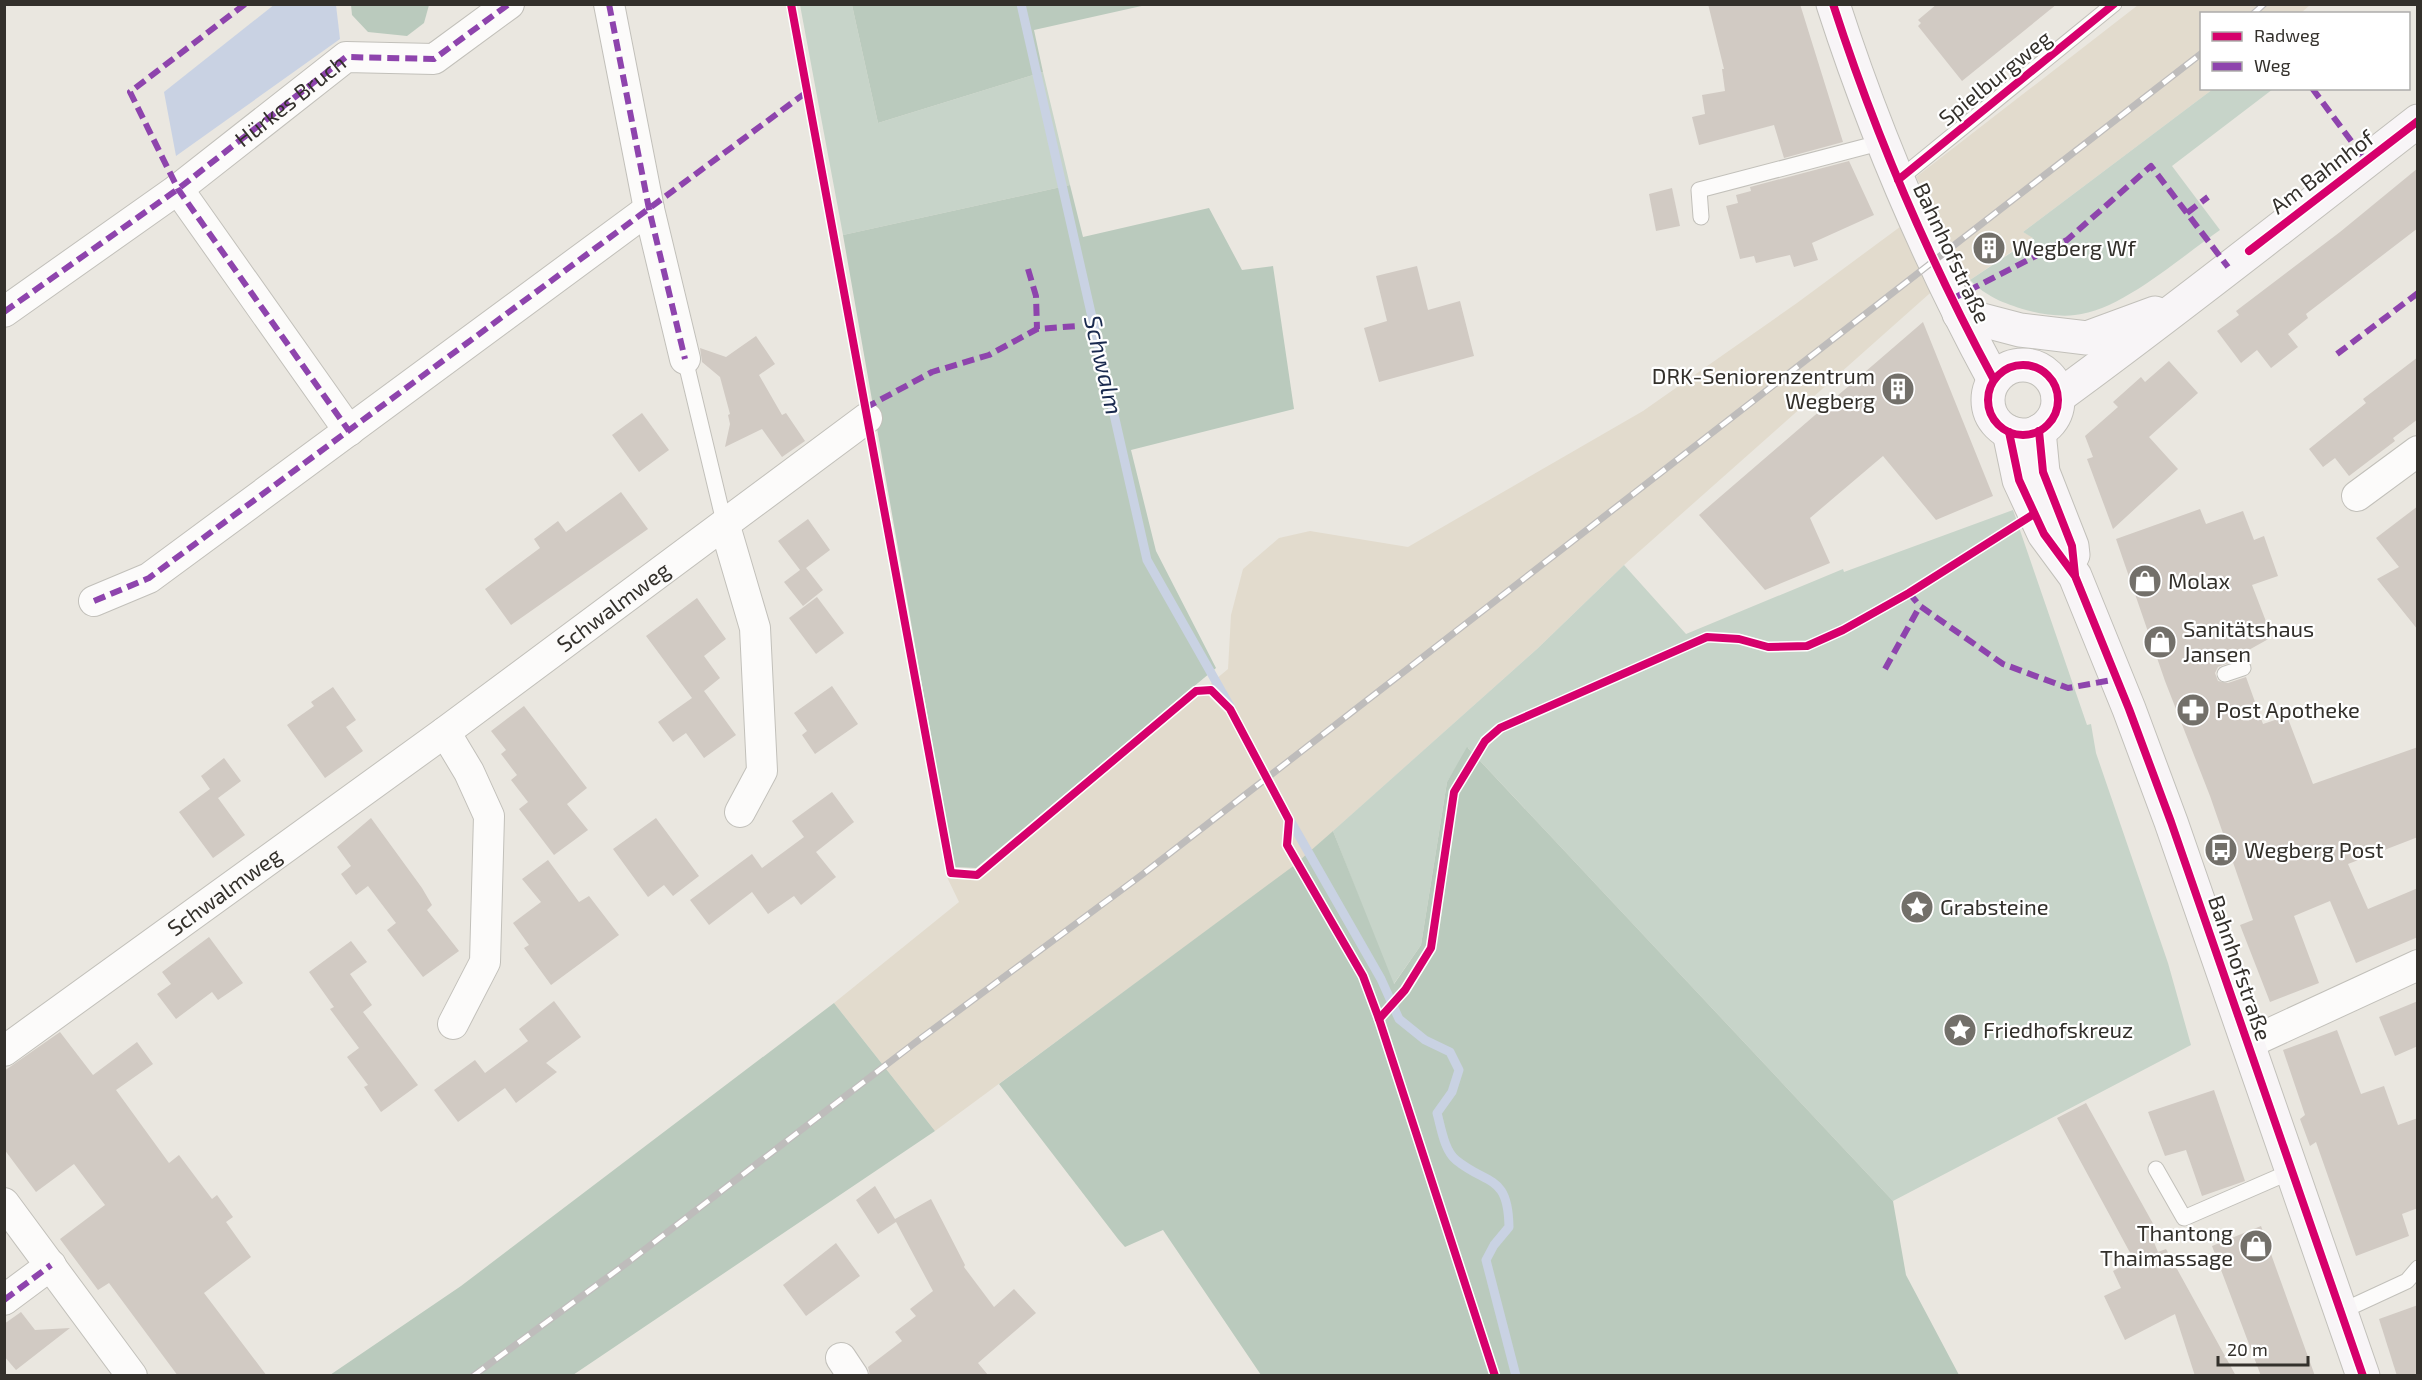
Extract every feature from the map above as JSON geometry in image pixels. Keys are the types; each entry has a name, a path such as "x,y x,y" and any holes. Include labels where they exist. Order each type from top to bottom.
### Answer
{"street":[{"name":"Hürkes Bruch","path":"4,312 178,189 346,57 434,58 509,4"},
{"path":"609,4 649,209 685,359"},
{"name":"Bahnhofstraße","path":"1833,4 1898,180 1959,314 1994,380"},
{"name":"Am Bahnhof","path":"2051,385 2160,323 2418,121"},
{"path":"178,189 349,431"},
{"path":"94,601 149,578 649,209"},
{"name":"Am Bahnhof","path":"1959,314 2020,330 2087,338 2151,315 2207,284"},
{"path":"2012,366 2035,367 2051,385 2053,417 2024,432 1994,419 1989,410 1990,389 1994,380 2012,366"},
{"name":"Schwalmweg","path":"4,1051 445,732 725,526 867,418"},
{"name":"Bahnhofstraße","path":"2024,432 2043,472 2072,546 2075,576 2171,822 2363,1376"},
{"path":"2357,496 2418,451"},
{"path":"725,526 755,628 762,771 740,812"},
{"path":"445,732 469,772 489,816 485,962 453,1024"},
{"path":"2247,1044 2418,965"},
{"path":"4,1203 132,1376"},
{"path":"4,1300 51,1265"}],"lane":[{"name":"Spielburgweg","path":"1898,180 2114,4"},
{"path":"1701,217 1699,190 1883,142"},
{"path":"685,359 725,526"},
{"path":"2225,674 2243,668"},
{"path":"2156,1168 2184,1218 2292,1171"},
{"path":"2340,1312 2407,1281 2418,1268"}],"shaded area":[{"path":"800,5 852,5 878,123 1043,72 1070,185 843,235"},
{"path":"2138,5 2310,5 2302,12 2200,12 2200,90 2212,90 2023,232 2033,237 1970,280 1965,269 1929,294 1624,565 1537,649 1293,867 935,1131 834,1003 959,902 946,875 978,879 1228,669 1231,615 1243,569 1279,538 1310,531 1408,547 1643,411 1797,303 1931,204 1916,177"},
{"path":"2212,90 2272,90 2172,166 2220,230 2150,281 2112,304 2075,315 2050,315 2003,302 1976,286 1970,280 2033,238 2023,232"},
{"path":"2013,510 2087,725 2091,724 2096,753 2168,963 2191,1045 1893,1201 1468,748 1447,782 1421,945 1393,985 1333,831 1537,649 1624,565 1686,634 1843,569 1844,572"}],"green space":[{"path":"351,4 429,5 424,23 407,36 368,32 352,15"},
{"path":"852,5 1146,5 1034,30 1043,72 878,123"},
{"path":"1070,185 1083,237 1209,208 1242,270 1273,266 1294,409 1131,450 1156,551 1216,668 976,868 954,867 843,235"},
{"path":"1467,747 1893,1201 1906,1275 1959,1375 1261,1375 1163,1230 1125,1247 1118,1239 999,1084 1292,867 1333,831 1394,984 1421,945 1447,782"},
{"path":"834,1003 935,1131 573,1375 330,1375 461,1286"}],"water":[{"path":"275,4 336,5 340,39 176,156 164,92"}],"building":[{"path":"1708,4 1800,4 1843,142 1784,158 1774,125 1699,145 1692,117 1705,114 1702,95 1725,91 1722,69 1724,69"},
{"path":"1937,4 2057,4 1962,81 1918,26 1921,23 1918,20"},
{"path":"1849,161 1874,215 1812,243 1818,260 1794,267 1790,255 1756,263 1754,256 1740,259 1726,206 1738,203 1736,195 1751,191 1750,187"},
{"path":"2418,168 2418,228 2306,314 2308,318 2288,334 2298,347 2271,368 2257,350 2241,363 2217,331 2239,315 2236,311 2340,232"},
{"path":"1672,188 1680,226 1656,231 1649,194"},
{"path":"1417,266 1428,310 1460,301 1474,356 1379,382 1364,328 1387,321 1376,276"},
{"name":"DRK-Seniorenzentrum Wegberg","path":"1923,322 1993,496 1936,520 1883,456 1810,518 1830,563 1765,590 1699,515"},
{"path":"756,336 775,364 759,375 782,415 786,413 805,441 782,457 762,429 725,447 730,424 728,415 730,414 720,377 702,362 700,348 726,357"},
{"path":"2418,357 2418,419 2393,438 2395,441 2349,476 2335,458 2323,467 2309,449 2366,403 2363,399"},
{"path":"2169,361 2198,393 2149,437 2178,469 2113,529 2087,459 2093,457 2085,436 2118,407 2113,402 2141,377 2145,382"},
{"path":"642,413 669,450 639,472 612,435"},
{"path":"621,492 648,529 511,625 485,589 540,548 534,539 558,521 566,532"},
{"path":"2418,506 2418,630 2377,579 2399,567 2376,538"},
{"path":"2200,509 2206,524 2243,511 2254,540 2264,536 2278,576 2252,585 2272,637 2238,656 2239,659 2218,667 2215,673 2218,681 2228,683 2246,677 2263,724 2287,716 2313,784 2418,747 2418,837 2348,864 2368,909 2418,888 2418,937 2356,963 2330,901 2294,916 2319,983 2270,1002 2240,925 2253,920 2210,796 2165,681 2116,539"},
{"path":"808,519 830,550 806,568 823,590 803,606 784,582 800,570 778,541"},
{"path":"817,597 844,633 816,654 789,618"},
{"path":"697,598 726,639 704,656 720,678 704,691 736,735 704,758 686,733 673,742 658,722 692,698 646,636"},
{"path":"832,686 858,724 815,754 802,735 807,731 794,713"},
{"path":"333,687 356,720 346,727 363,751 325,778 287,725 314,706 311,702"},
{"path":"524,706 587,788 567,804 588,830 554,855 519,809 528,802 511,780 517,775 501,754 506,750 491,731"},
{"path":"224,758 241,781 218,798 245,835 213,858 179,812 210,789 201,776"},
{"path":"832,792 854,822 816,852 836,877 801,905 794,896 768,914 752,892 709,925 690,900 752,854 762,868 804,837 792,821"},
{"path":"371,818 422,888 432,905 427,910 459,951 423,977 387,930 396,923 368,886 356,895 341,874 351,866 337,847"},
{"path":"656,818 699,876 673,896 664,885 648,897 613,849"},
{"path":"548,860 579,902 589,896 619,935 551,985 524,948 529,945 513,923 541,902 522,879"},
{"path":"209,937 243,983 218,1000 212,992 176,1019 157,994 171,984 162,972"},
{"path":"351,941 367,962 350,974 372,1005 363,1012 418,1085 381,1112 364,1087 368,1085 347,1057 359,1048 330,1009 334,1007 309,972"},
{"path":"554,1001 581,1037 546,1063 557,1072 516,1103 505,1088 458,1122 434,1090 475,1060 485,1073 528,1041 519,1029"},
{"path":"2418,1001 2418,1046 2395,1056 2379,1017"},
{"path":"2337,1030 2361,1094 2384,1086 2398,1125 2418,1118 2418,1208 2402,1214 2409,1236 2356,1256 2316,1142 2310,1146 2300,1119 2305,1115 2283,1050"},
{"path":"60,1032 93,1075 137,1042 153,1064 116,1090 169,1163 179,1155 212,1199 217,1195 233,1217 226,1222 251,1257 204,1293 267,1376 178,1376 109,1283 98,1290 60,1239 105,1205 74,1164 36,1192 4,1149 4,1071"},
{"path":"2214,1090 2245,1181 2202,1196 2186,1150 2165,1156 2148,1112"},
{"path":"2086,1103 2156,1229 2150,1233 2158,1252 2166,1249 2236,1376 2195,1376 2175,1314 2125,1340 2104,1296 2121,1288 2113,1271 2134,1260 2057,1118"},
{"path":"875,1186 895,1219 931,1199 964,1267 994,1307 1014,1289 1036,1313 978,1363 988,1375 870,1376 868,1367 902,1341 895,1332 916,1316 910,1309 933,1291 896,1222 878,1234 856,1200"},
{"path":"2261,1226 2315,1376 2261,1376 2212,1246"},
{"path":"836,1243 860,1276 806,1316 783,1285"},
{"path":"2418,1305 2418,1376 2397,1376 2379,1319"},
{"path":"21,1312 35,1330 70,1328 16,1370 4,1356 4,1324"}],"waterway":[{"name":"Schwalm","path":"1021,4 1147,560 1231,708"},
{"name":"Schwalm","path":"1290,820 1381,979 1399,1019 1425,1040 1450,1052 1459,1070 1452,1092 1437,1113 1452,1156 1467,1168 1494,1183 1505,1198 1509,1227 1494,1245 1486,1260 1516,1376"}],"railway":[{"path":"2255,12 2264,4"},
{"path":"473,1376 631,1260 916,1042 1143,874 2200,55"}],"marked path":[{"path":"245,4 130,92 178,189 349,431"},
{"path":"4,312 178,189 346,57 434,59 509,4"},
{"path":"609,4 649,209 685,359"},
{"path":"2313,90 2366,161"},
{"path":"94,601 149,578 808,91"},
{"path":"1952,299 2067,240 2151,166 2228,267"},
{"path":"2187,213 2208,197"},
{"path":"1028,269 1036,296 1037,329"},
{"path":"2337,354 2418,293"},
{"path":"865,408 932,372 989,355 1037,329 1078,326"},
{"path":"1909,593 1920,606 2003,664 2068,688 2117,679"},
{"path":"1885,669 1920,606"},
{"path":"4,1300 51,1265"}],"cycle path":[{"path":"791,4 951,873 977,875 1196,691 1211,690 1230,709 1289,820 1287,845 1363,976 1495,1376"},
{"path":"1833,4 1849,53 1905,196 1947,289 1994,380"},
{"path":"1898,180 2114,4"},
{"path":"2249,251 2418,121"},
{"path":"2023,365 2042,371 2052,381 2058,400 2052,419 2042,429 2023,435 2004,429 1994,419 1988,400 1994,381 2004,371 2023,365"},
{"path":"2039,431 2043,472 2072,546 2075,575"},
{"path":"2009,432 2019,480 2044,534 2075,576 2129,709 2171,822 2363,1376"},
{"path":"1379,1019 1405,990 1431,948 1454,792 1485,741 1500,728 1707,637 1739,639 1768,647 1807,646 1843,630 1909,593 2034,514"}],"place":[{"name":"Wegberg Wf","path":"1989,248"},
{"name":"DRK-Seniorenzentrum Wegberg","path":"1898,389"},
{"name":"Molax","path":"2145,581"},
{"name":"Sanitätshaus Jansen","path":"2160,642"},
{"name":"Post Apotheke","path":"2193,710"},
{"name":"Wegberg Post","path":"2221,850"},
{"name":"Grabsteine","path":"1917,907"},
{"name":"Friedhofskreuz","path":"1960,1030"},
{"name":"Thantong Thaimassage","path":"2256,1246"}]}
